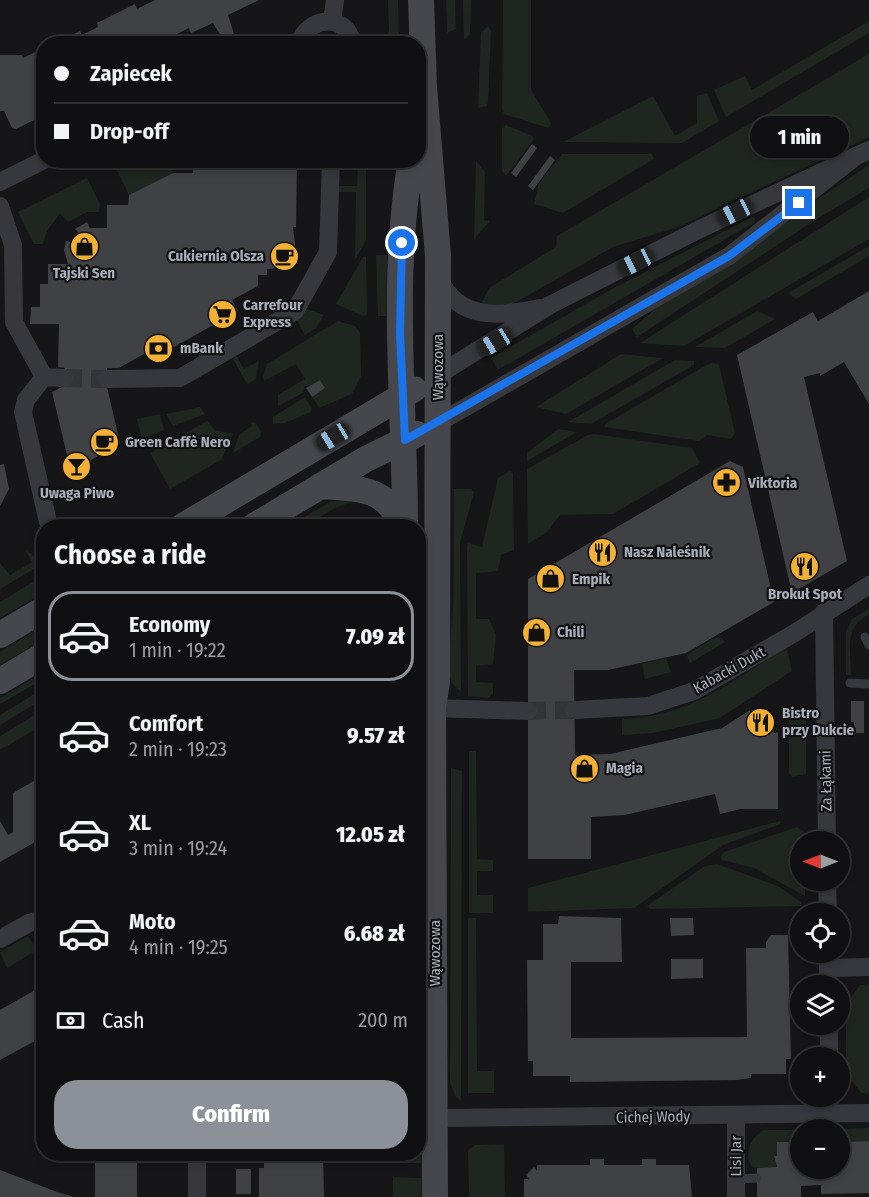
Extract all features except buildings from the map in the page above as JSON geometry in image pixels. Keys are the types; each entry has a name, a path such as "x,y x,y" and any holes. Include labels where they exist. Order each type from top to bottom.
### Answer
{"street":[{"path":"332,21 335,0"},
{"name":"Wąwozowa","path":"421,0 421,36"},
{"path":"303,36 313,23 332,21 347,30 350,36"},
{"name":"Wąwozowa","path":"426,143 438,277 437,681 433,708 435,1197"},
{"path":"195,519 438,375 550,305 700,229 862,154"},
{"path":"266,519 320,486 438,423 729,256 862,154"},
{"path":"0,182 36,164"},
{"path":"107,379 180,378 295,311 328,252 331,168"},
{"path":"403,519 405,440 402,396 402,243 410,168"},
{"path":"0,206 13,245 14,322 44,377"},
{"path":"438,277 447,295 471,310 487,315 504,315 550,305"},
{"path":"44,377 64,378"},
{"path":"44,377 26,400 23,412 47,519"},
{"path":"320,486 356,489 380,496 394,507 400,519"},
{"name":"Kabacki Dukt","path":"574,710 648,706 694,691 793,634 869,585"},
{"name":"Za Łąkami","path":"824,612 827,831"},
{"path":"0,635 36,614"},
{"path":"0,681 36,660"},
{"name":"Wąwozowa","path":"426,678 433,708"},
{"path":"433,708 528,711"},
{"path":"0,939 36,920"},
{"path":"828,968 869,967"},
{"name":"Cichej Wody","path":"436,1118 736,1116 813,1107"},
{"name":"Cichej Wody","path":"840,1107 869,1113"},
{"name":"Lisi Jar","path":"736,1116 736,1197"},
{"path":"196,1191 197,1161"}],"lane":[{"path":"850,683 869,684"},
{"path":"736,1179 757,1178"}],"shaded area":[{"path":"388,0 398,0 399,36 387,36 389,30"},
{"path":"446,0 455,0 456,29 447,33"},
{"path":"463,0 471,0 470,34 464,40"},
{"path":"503,0 531,0 531,90 551,123 548,128 504,114 502,109"},
{"path":"869,21 869,33 726,117 714,90 745,76 752,90"},
{"path":"488,26 491,31 488,102 487,106 478,108 481,33"},
{"path":"869,54 869,137 678,227 613,247 511,304 481,304 489,288 556,247 557,236"},
{"path":"707,93 719,121 682,143 563,142 653,96 675,136 697,123 697,96"},
{"path":"506,125 533,136 534,139 506,176 502,171 502,129"},
{"path":"562,154 652,154 654,159 563,213 534,204 539,183"},
{"path":"476,161 485,172 484,220 490,221 474,239"},
{"path":"869,165 869,188 820,217 637,337 632,329 662,303"},
{"path":"116,168 170,168 173,173 129,195"},
{"path":"358,168 366,168 366,240 355,260 356,192 339,192 339,186 357,186"},
{"path":"87,178 100,204 99,212 87,212 68,222 60,213 47,231 43,244 34,244 18,212"},
{"path":"869,197 869,239 684,346 640,343"},
{"path":"752,217 755,218 755,222 498,370 491,358 612,289"},
{"path":"869,246 869,256 796,299 788,293"},
{"path":"376,255 387,255 386,316 378,316"},
{"path":"363,257 366,257 367,315 363,316 336,304"},
{"path":"307,309 324,315 316,328 305,335 296,319"},
{"path":"757,311 775,319 725,348 695,347"},
{"path":"338,321 355,326 360,332 361,376 352,394 319,408 312,397 325,388 320,380 308,387 305,386 303,393 278,406 278,395 305,379 296,364 264,381 263,376 267,364"},
{"path":"621,354 663,358 566,414 536,407"},
{"path":"236,355 244,369 259,361 256,379 247,384 232,357"},
{"path":"675,360 694,361 694,365 591,424 568,422"},
{"path":"712,362 719,365 735,433 731,439 707,435 699,441 605,427 605,424"},
{"path":"305,397 312,409 311,412 285,423 273,424 273,417"},
{"path":"200,407 205,414 173,426 166,414"},
{"path":"160,414 164,430 142,440 137,419"},
{"path":"207,421 215,430 233,434 221,460 170,489 150,453"},
{"path":"255,422 261,432 260,437 233,453 239,435"},
{"path":"558,429 577,432 527,461 527,453"},
{"path":"588,435 692,448 700,463 613,514 560,515 547,532 528,544 527,469"},
{"path":"510,471 513,473 514,550 501,555 498,571 476,573 476,619 489,619 496,635 493,664 476,666 476,682 493,683 493,693 488,698 468,696 467,547 468,543 482,547 498,478"},
{"path":"454,489 471,489 474,492 460,543 461,692 452,683 448,672 454,593"},
{"path":"355,501 337,507 316,519 301,519 330,502"},
{"path":"26,551 31,553 36,560 36,568 0,589 0,563 10,575 32,562"},
{"path":"36,580 36,597 0,618 0,602"},
{"path":"869,609 869,614 855,626 852,633 850,640 851,675 846,675 846,631 852,619"},
{"path":"36,630 36,644 0,665 0,652"},
{"path":"720,637 725,642 690,663 687,655 712,639"},
{"path":"784,649 787,650 792,671 720,718 653,733 622,735 622,719 646,717 688,705 726,686"},
{"path":"666,658 671,672 645,679 642,664"},
{"path":"36,677 36,683 0,704 0,698"},
{"path":"36,693 36,703 0,725 0,715"},
{"path":"792,710 803,710 806,713 806,774 792,777 789,773 789,713"},
{"path":"36,714 36,729 0,750 0,736"},
{"path":"469,751 476,751 477,859 493,860 493,871 477,871 477,895 493,895 493,913 469,913"},
{"path":"451,768 462,771 461,1101 456,1097 450,1083"},
{"path":"780,821 780,824 723,845 634,908 528,912 528,888"},
{"path":"797,827 803,831 790,831 790,888 754,868 722,860 720,857 724,852"},
{"path":"717,864 778,886 801,903 790,903 790,906 650,909 647,906 705,866"},
{"path":"796,891 805,891 805,896"},
{"path":"468,918 476,918 477,1071 494,1071 494,1093 468,1093"},
{"path":"28,936 36,948 7,968 0,952"},
{"path":"860,985 869,985 869,1093 862,1093 850,1080 850,1047 846,1047 846,1035 850,1035 850,998"},
{"path":"850,1128 869,1128 869,1141 850,1142"},
{"path":"765,1130 790,1130 790,1142 777,1143 777,1156 774,1157 777,1167 753,1168 750,1163 748,1152 750,1146"},
{"path":"504,1144 505,1197 469,1197 468,1150 475,1145"},
{"path":"393,1161 421,1161 421,1163 393,1163"},
{"path":"393,1177 421,1178 421,1197 393,1197"}],"tunnel":[{"path":"64,378 107,379"},
{"path":"528,711 574,710"}],"place":[{"name":"Tajski Sen","path":"84,246"},
{"name":"Cukiernia Olsza","path":"285,256"},
{"name":"Carrefour Express","path":"222,314"},
{"name":"mBank","path":"159,348"},
{"name":"Green Caffè Nero","path":"104,442"},
{"name":"Uwaga Piwo","path":"77,466"},
{"name":"Viktoria","path":"727,483"},
{"name":"Nasz Naleśnik","path":"603,552"},
{"name":"Brokuł Spot","path":"805,567"},
{"name":"Empik","path":"551,579"},
{"name":"Chili","path":"536,632"},
{"name":"Bistro przy Dukcie","path":"761,722"},
{"name":"Magia","path":"585,768"}],"route":[{"path":"402,243 400,333 405,440 729,256 799,203"}]}
